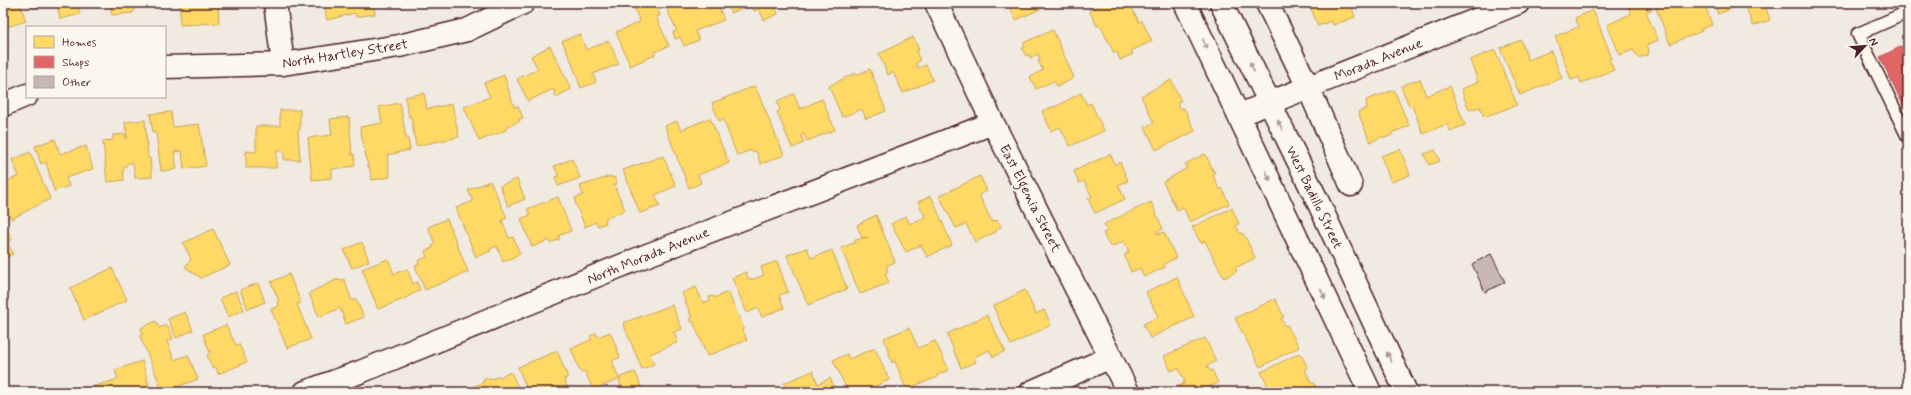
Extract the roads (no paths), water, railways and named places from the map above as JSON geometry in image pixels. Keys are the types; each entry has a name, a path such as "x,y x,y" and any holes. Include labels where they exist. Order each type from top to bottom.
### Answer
{"street":[{"path":"275,3 283,64"},
{"name":"East Elgenia Street","path":"936,3 993,123 1128,392"},
{"path":"1185,3 1370,392"},
{"name":"West Badillo Street","path":"1221,3 1320,206 1406,392"},
{"path":"1267,3 1308,87 1351,185"},
{"name":"Morada Avenue","path":"1239,116 1269,102 1518,3"},
{"name":"North Hartley Street","path":"166,68 283,64 399,46 467,30 521,4"},
{"path":"3,104 26,95"},
{"name":"North Morada Avenue","path":"305,392 360,372 645,256 993,123"},
{"path":"1031,392 1111,357"}],"lane":[{"path":"1908,12 1858,34 1908,137"}]}
